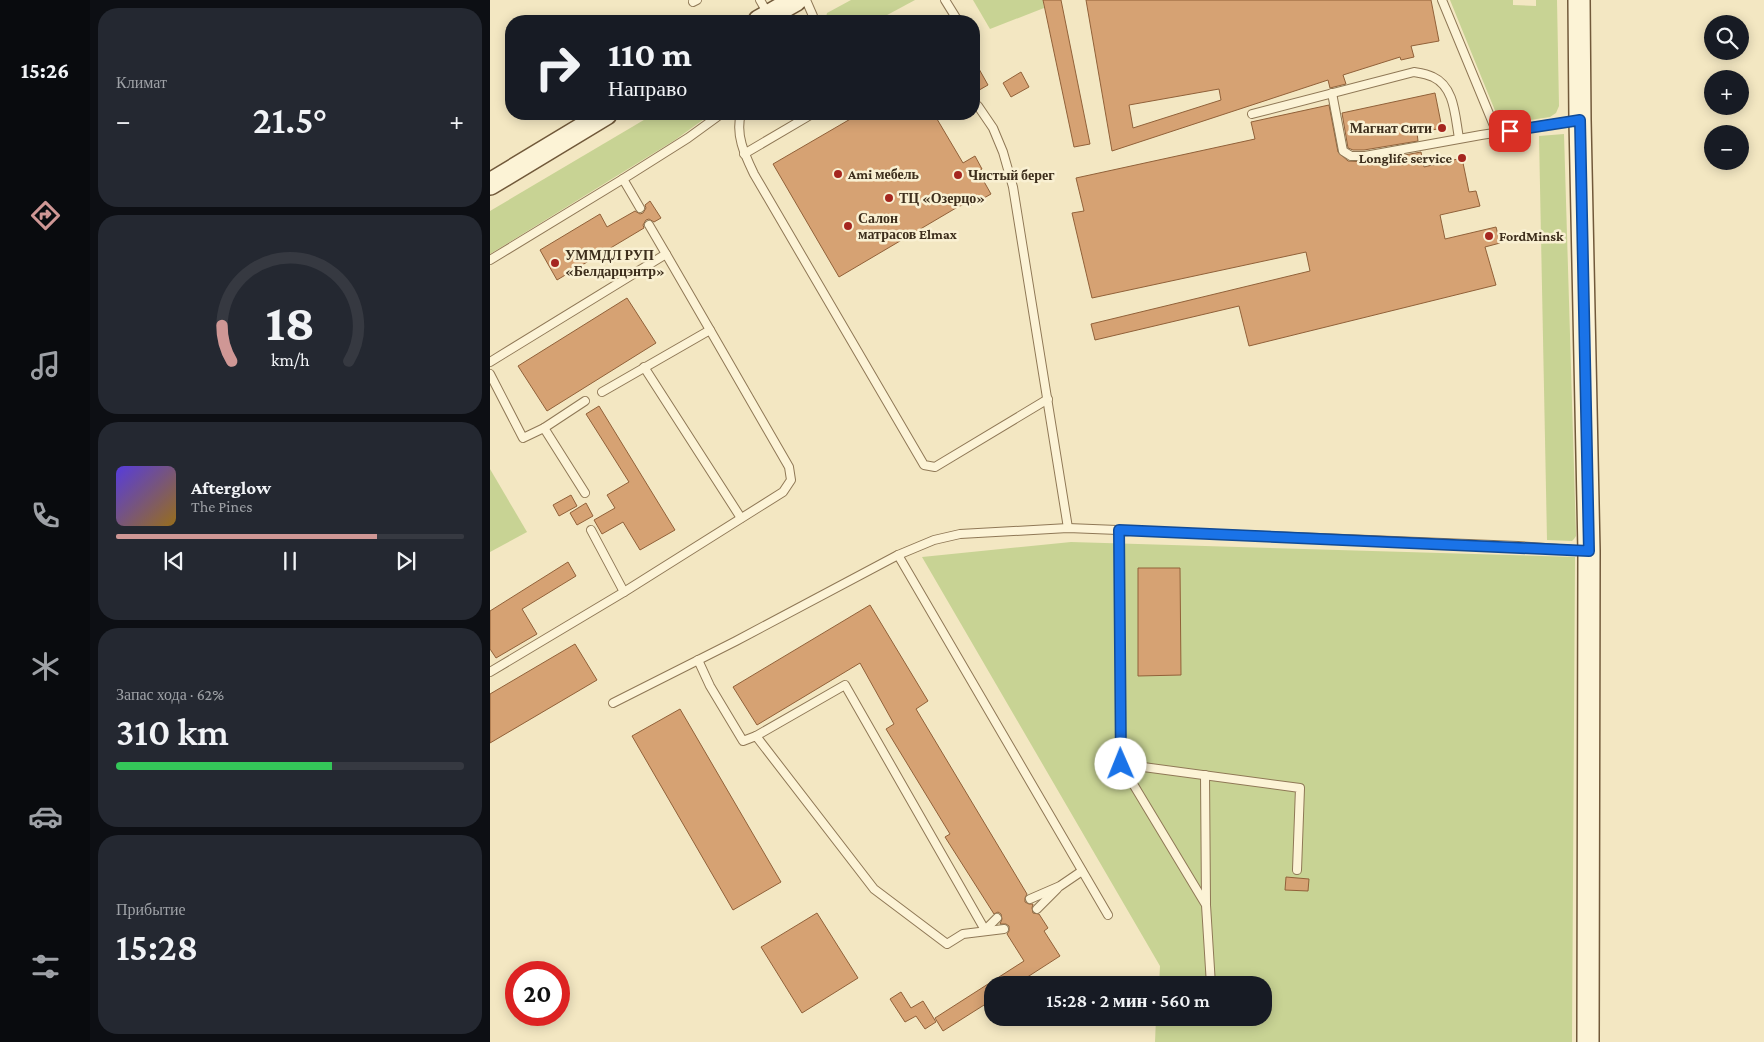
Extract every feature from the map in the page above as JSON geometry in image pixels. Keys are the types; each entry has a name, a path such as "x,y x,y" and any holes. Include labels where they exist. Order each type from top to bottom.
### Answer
{"street":[{"path":"763,12 796,0"},
{"path":"1579,0 1589,551 1588,1042"},
{"path":"490,184 596,120"}],"lane":[{"path":"806,0 813,15"},
{"path":"945,0 954,15"},
{"path":"1442,0 1498,133"},
{"path":"1252,114 1414,72 1431,76 1441,81 1450,91 1460,138"},
{"path":"1332,93 1343,151 1351,156 1364,156 1460,138 1580,120"},
{"path":"980,109 993,128 1003,152 1013,187 1068,528"},
{"path":"490,260 624,179 713,120"},
{"path":"740,120 739,132 744,154 758,182 924,465 935,467 1048,399"},
{"path":"744,154 802,120"},
{"path":"624,179 640,208"},
{"path":"490,672 624,592 783,492 791,480 789,467 650,225"},
{"path":"490,362 666,254"},
{"path":"602,392 710,330"},
{"path":"644,367 741,518"},
{"path":"490,374 523,438 544,428 585,401"},
{"path":"544,428 585,493"},
{"path":"613,703 898,555 934,540 960,534 1068,528 1589,551"},
{"path":"591,530 624,592"},
{"path":"1119,530 1121,764 1206,905"},
{"path":"898,555 1108,915"},
{"path":"698,660 710,686 743,741 756,736 844,685 985,930"},
{"path":"756,736 874,889 947,944 962,934 1004,929"},
{"path":"1121,764 1300,788 1297,870"},
{"path":"1205,775 1206,905 1210,976"},
{"path":"1037,910 1060,886 1082,871"},
{"path":"1030,898 1060,886"},
{"path":"985,930 997,918"}],"green space":[{"path":"851,0 915,0 887,15 826,15"},
{"path":"973,0 1043,0 1044,8 990,29"},
{"path":"1450,0 1513,0 1513,5 1536,6 1536,0 1557,0 1559,106 1556,113 1550,117 1512,123 1498,118"},
{"path":"644,120 703,120 675,140 490,254 490,211"},
{"path":"1564,134 1576,536 1572,541 1547,540 1539,136"},
{"path":"490,469 527,532 490,552"},
{"path":"1071,542 1575,557 1572,1042 1155,1042 1156,1026 1272,1026 1272,976 1159,976 1160,966 922,557"}],"building":[{"path":"1043,0 1061,0 1090,144 1074,147"},
{"path":"1086,0 1431,0 1439,41 1411,46 1414,57 1401,60 1400,57 1343,75 1346,84 1330,88 1328,80 1112,151","holes":["1219,89 1221,100 1133,128 1129,105"]},
{"path":"980,71 988,85 980,90"},
{"path":"1021,72 1029,87 1011,97 1003,83"},
{"path":"1435,93 1442,128 1417,133 1418,141 1364,150 1348,148 1342,113"},
{"path":"1329,105 1338,152 1348,161 1366,162 1421,152 1424,167 1462,158 1469,192 1476,191 1480,206 1440,215 1445,239 1496,227 1500,243 1485,247 1496,285 1249,346 1239,306 1095,340 1091,324 1310,271 1306,252 1092,298 1072,213 1084,211 1076,178 1255,139 1251,122"},
{"name":"ТЦ «Озерцо»","path":"849,120 938,120 963,163 975,156 982,169 978,171 991,194 970,206 968,202 956,208 839,277 773,164"},
{"path":"650,201 661,218 654,222 649,219 646,220 643,225 644,228 557,280 540,250 600,214 607,227 635,211 640,214 643,213 646,208 645,205"},
{"path":"627,298 656,343 547,411 518,366"},
{"path":"599,406 675,530 640,550 623,522 602,534 594,520 615,508 607,495 629,482 586,414"},
{"path":"571,495 577,506 559,516 553,505"},
{"path":"586,503 593,516 577,525 570,513"},
{"path":"568,562 576,576 522,609 537,634 496,658 490,649 490,611"},
{"path":"1138,568 1180,568 1181,675 1138,676"},
{"path":"870,605 928,701 916,709 1027,894 1025,902 1033,904 1033,913 1039,914 1048,928 1044,931 1060,956 1029,976 1001,976 1024,961 1007,934 1009,926 1000,924 1001,914 998,912 994,914 945,837 950,834 886,729 894,724 860,663 757,725 733,687"},
{"path":"575,644 597,680 490,743 490,694"},
{"path":"680,709 781,882 733,910 632,736"},
{"path":"1286,877 1309,879 1308,891 1285,890"},
{"path":"817,913 858,978 802,1013 761,947"},
{"path":"984,987 984,1005 943,1031 935,1018"},
{"path":"901,992 911,1008 923,1001 936,1022 925,1029 916,1016 905,1022 890,999"}],"place":[{"name":"Магнат Cити","path":"1442,128"},
{"name":"Longlife service","path":"1462,158"},
{"name":"Ami мебель","path":"838,174"},
{"name":"Чистый берег","path":"958,175"},
{"name":"ТЦ «Озерцо»","path":"889,198"},
{"name":"Салон матрасов Elmax","path":"848,226"},
{"name":"FordMinsk","path":"1489,236"},
{"name":"УММДЛ РУП «Белдарцэнтр»","path":"555,263"}],"route":[{"path":"1121,764 1119,530 1518,546 1589,551 1580,120 1510,131"}]}
